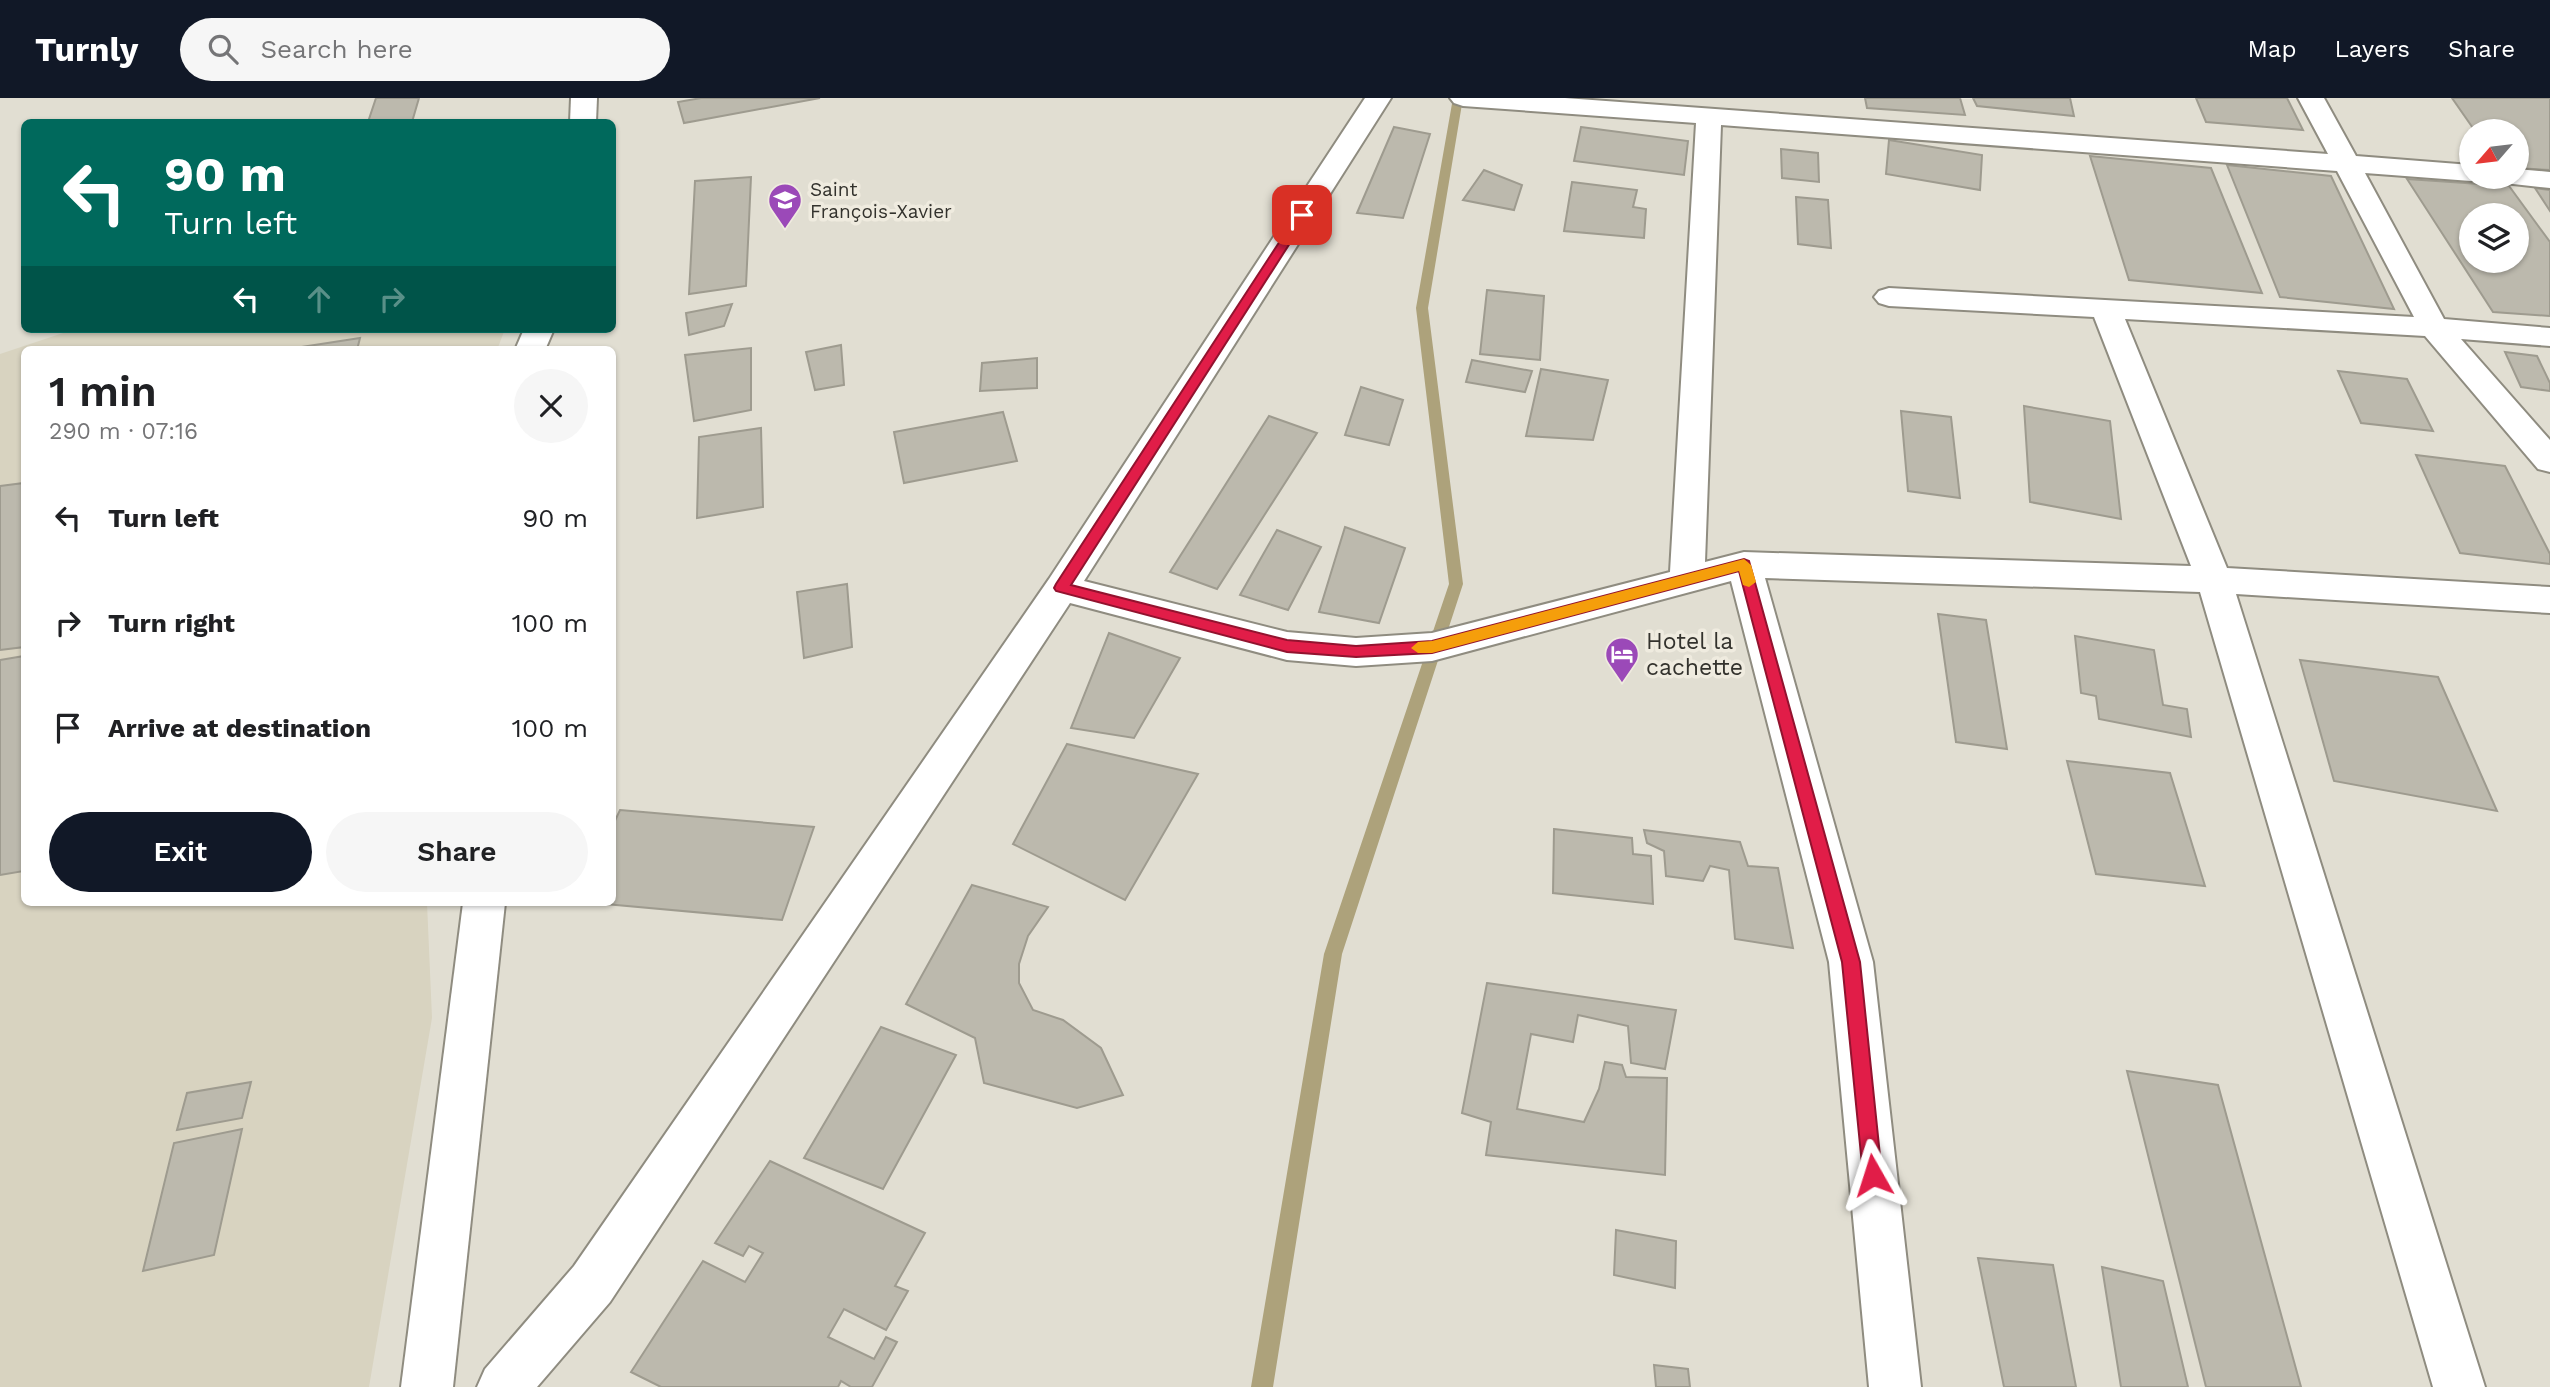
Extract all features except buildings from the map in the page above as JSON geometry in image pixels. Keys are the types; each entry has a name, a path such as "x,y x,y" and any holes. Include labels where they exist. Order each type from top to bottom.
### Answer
{"street":[{"path":"583,119 584,98"},
{"path":"503,1387 592,1284 1061,588 1378,98"},
{"path":"1463,98 2459,172"},
{"path":"2311,98 2434,327 2550,461"},
{"path":"1687,579 1709,116"},
{"path":"2529,178 2550,180"},
{"path":"1889,297 2434,327 2550,337"},
{"path":"2106,309 2214,580 2459,1387"},
{"path":"1061,588 1287,646 1356,652 1432,647 1744,565 2214,580 2550,600"},
{"path":"1744,565 1851,962 1895,1387"},
{"path":"427,1387 484,906"}],"shaded area":[{"path":"63,333 503,333 499,346 24,346"},
{"path":"21,347 21,906 427,906 432,1018 369,1387 0,1387 0,354"}],"waterway":[{"path":"1262,1387 1333,954 1456,584 1422,308 1458,98"}],"slow traffic":[{"path":"1418,648 1432,647 1744,565 1749,582"}],"place":[{"name":"Saint François-Xavier","path":"785,230"},
{"name":"Hotel la cachette","path":"1622,684"}],"route":[{"path":"1302,215 1061,588 1287,646 1356,652 1432,647 1744,565 1851,962 1873,1175"}]}
